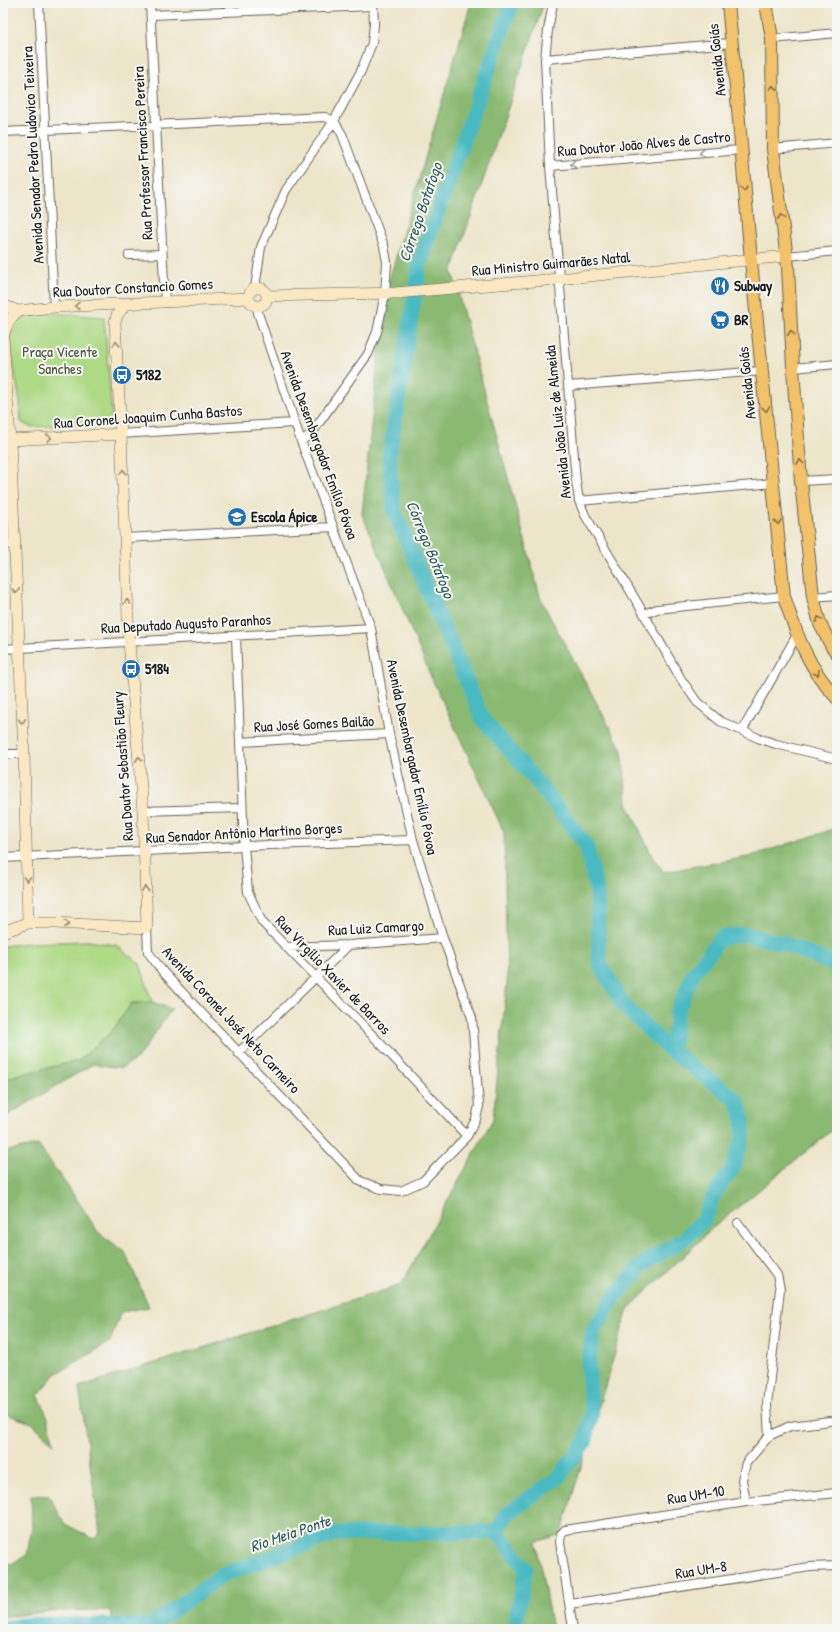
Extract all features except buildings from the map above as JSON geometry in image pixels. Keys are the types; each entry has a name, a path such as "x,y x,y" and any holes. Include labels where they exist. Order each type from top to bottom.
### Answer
{"main road":[{"name":"Avenida Goiás","path":"728,3 751,260 784,596 802,648 819,677 837,698"},
{"path":"766,3 772,39 773,149 784,244 787,256 792,368 801,481 813,597 820,624 832,647 837,653"},
{"name":"Rua Ministro Guimarães Natal","path":"267,296 390,293 559,279 787,256"},
{"path":"255,288 261,288 267,296 266,302 258,306 252,303 249,298 250,292 255,288"},
{"name":"Rua Doutor Constancio Gomes","path":"18,312 54,307 249,298"},
{"path":"115,323 117,315 127,303"},
{"path":"3,305 18,312 11,317 5,326 3,339 7,440 8,544 19,648 24,754 28,924"},
{"path":"100,305 115,323"},
{"name":"Rua Doutor Sebastião Fleury","path":"115,323 119,411 122,434 129,642 143,812 146,928"},
{"path":"103,436 115,427 119,411"},
{"name":"Rua Coronel Joaquim Cunha Bastos","path":"7,440 122,434"},
{"path":"3,932 28,924 55,923 146,928"}],"street":[{"name":"Avenida Senador Pedro Ludovico Teixeira","path":"39,3 54,307"},
{"name":"Rua Professor Francisco Pereira","path":"150,3 165,303"},
{"name":"Avenida João Luiz de Almeida","path":"553,3 548,30 546,59 550,166 576,481 579,501 585,515 681,679 697,702 720,721 776,744 837,759"},
{"path":"151,15 373,4 374,24 372,43 361,71 334,121 286,190 261,247 255,288"},
{"path":"772,39 837,33"},
{"path":"546,59 731,43"},
{"path":"3,132 325,117 334,121 342,134 384,246 390,293 368,354 311,434 301,441"},
{"path":"773,149 837,143"},
{"name":"Rua Doutor João Alves de Castro","path":"550,166 741,150"},
{"name":"Rua Ministro Guimarães Natal","path":"787,256 837,252"},
{"path":"129,255 162,254"},
{"name":"Avenida Desembargador Emílio Póvoa","path":"258,306 258,313 294,423 371,628 390,734 413,840 443,938 472,1018 479,1106 476,1119 467,1136 423,1181 401,1191"},
{"path":"792,368 837,364"},
{"path":"568,386 762,371"},
{"name":"Rua Coronel Joaquim Cunha Bastos","path":"122,434 294,423"},
{"path":"801,481 837,478"},
{"path":"579,501 774,483"},
{"path":"125,538 333,527"},
{"path":"813,597 837,595"},
{"path":"644,614 657,609 784,596"},
{"name":"Rua Deputado Augusto Paranhos","path":"3,648 371,628"},
{"path":"742,730 797,635"},
{"name":"Rua Virgílio Xavier de Barros","path":"236,636 241,808 248,892 262,922 378,1041 467,1136"},
{"name":"Rua José Gomes Bailão","path":"240,742 390,734"},
{"path":"3,754 24,754"},
{"path":"143,812 241,808"},
{"name":"Rua Senador Antônio Martino Borges","path":"3,858 244,846 413,840"},
{"name":"Avenida Coronel José Neto Carneiro","path":"146,928 148,952 163,972 360,1181 381,1189 401,1191"},
{"name":"Rua Luiz Camargo","path":"286,947 349,945 443,938"},
{"path":"238,1053 349,945"},
{"path":"738,1223 777,1275 780,1289 767,1404 768,1436"},
{"path":"746,1502 742,1480 746,1463 768,1436 790,1426 830,1421"},
{"name":"Rua UM-10","path":"570,1604 560,1542 561,1534 565,1530 746,1502 837,1493"},
{"name":"Rua UM-8","path":"570,1604 810,1567 837,1566"},
{"path":"570,1604 573,1629"}],"green space":[{"path":"471,3 544,3 452,271 541,600 622,750 627,803 653,858 664,872 748,857 837,828 837,1126 714,1227 628,1309 561,1534 536,1542 552,1629 113,1629 110,1610 53,1611 3,1617 3,1563 11,1564 27,1555 32,1526 31,1495 49,1496 65,1524 94,1539 100,1533 79,1387 401,1285 493,1119 507,983 504,832 432,679 362,514 385,294"},
{"name":"Praça Vicente Sanches","path":"54,313 104,317 112,416 110,422 105,424 30,427 21,422 20,402 9,339 11,328 16,320 22,316"},
{"path":"88,941 116,945 140,964 152,1002 132,1003 112,1031 78,1061 17,1075 3,1081 3,946 29,943"},
{"path":"152,1002 172,1009 137,1059 121,1068 93,1064 3,1118 3,1081 17,1075 78,1061 112,1031 132,1003"},
{"path":"38,1145 98,1232 125,1252 149,1307 121,1312 110,1342 56,1374 38,1395 47,1415 54,1444 32,1423 3,1413 3,1152"}],"waterway":[{"name":"Córrego Botafogo","path":"512,3 420,262 389,458 394,511 483,720 539,784 586,845 597,892 599,962 623,1005 672,1052"},
{"path":"497,1532 506,1515 559,1477 585,1442 592,1413 588,1367 593,1332 612,1300 643,1264 684,1239 703,1221 717,1189 732,1170 743,1138 743,1119 737,1100 672,1052 677,1012 693,974 721,938 745,934 785,944 837,966"},
{"name":"Rio Meia Ponte","path":"497,1532 526,1569 514,1629"},
{"name":"Rio Meia Ponte","path":"3,1628 31,1624 150,1626 223,1575 335,1534 497,1532"}],"place":[{"name":"Subway","path":"720,286"},
{"name":"BR","path":"720,320"},
{"name":"5182","path":"122,375"},
{"name":"Escola Ápice","path":"237,517"},
{"name":"5184","path":"131,669"}]}
